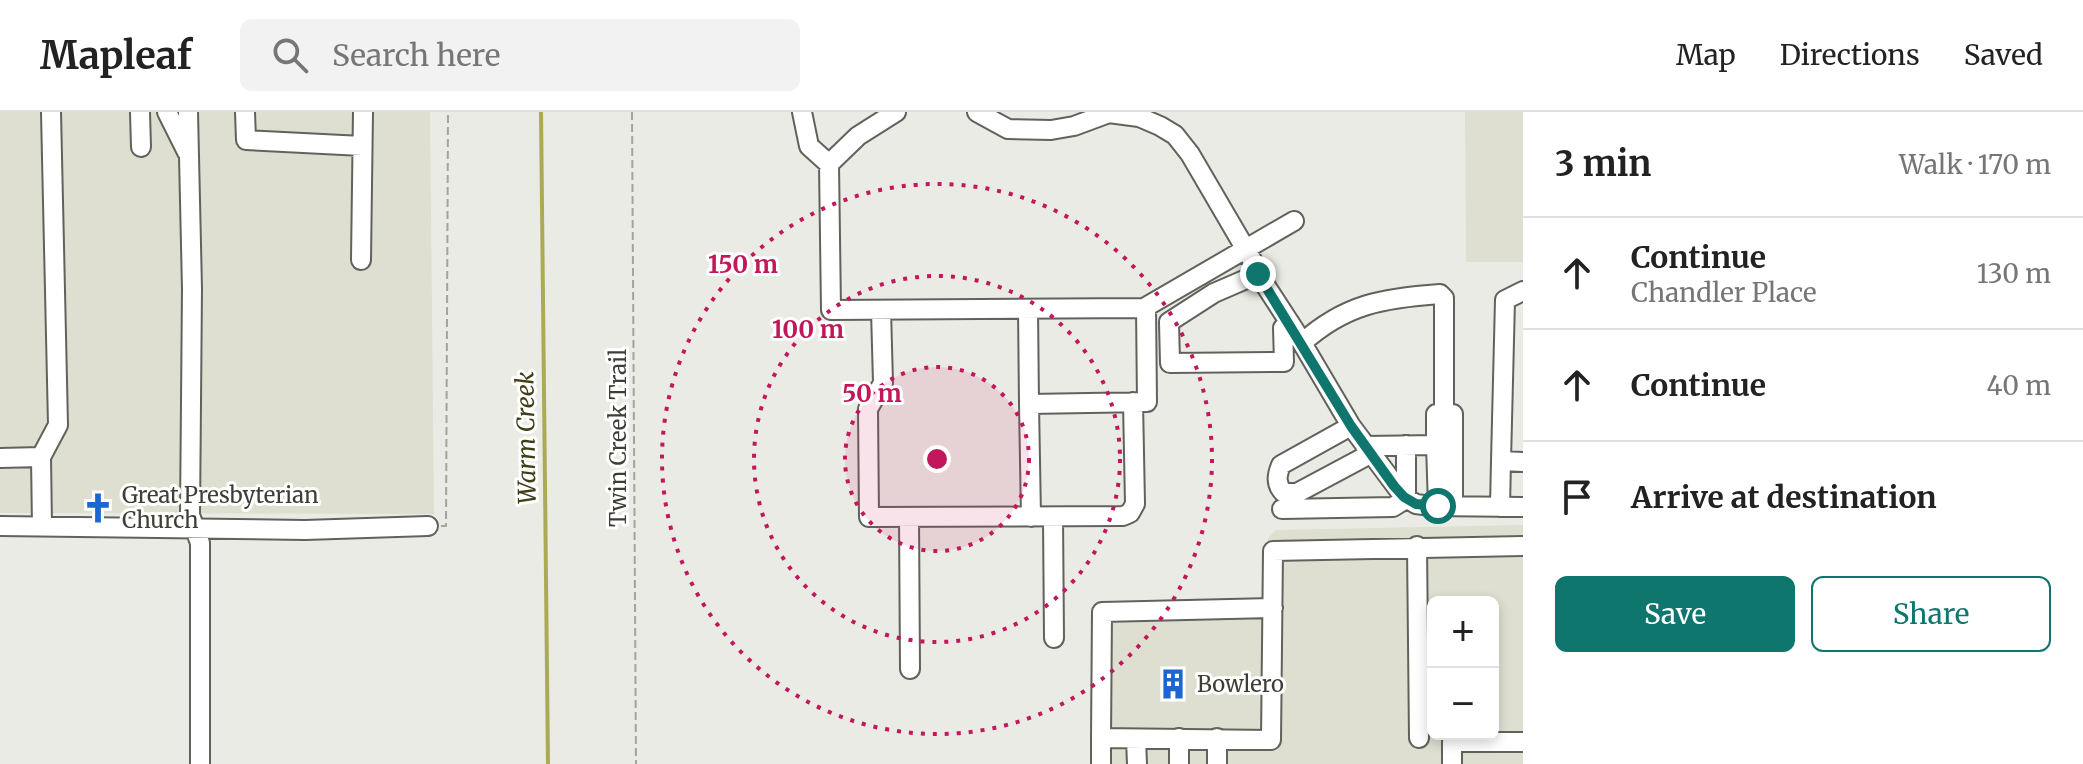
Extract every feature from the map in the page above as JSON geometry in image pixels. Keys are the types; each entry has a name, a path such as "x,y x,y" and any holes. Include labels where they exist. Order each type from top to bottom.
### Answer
{"street":[{"path":"42,526 41,457 58,425 51,112"},
{"path":"140,112 141,147"},
{"path":"167,112 188,155"},
{"path":"188,112 192,289 190,515 200,543 200,764"},
{"path":"245,112 246,140 362,146"},
{"path":"361,260 363,112"},
{"path":"802,112 809,146 829,164"},
{"path":"896,112 858,136 829,164 831,310 1146,307 1294,221"},
{"path":"977,112 1008,129 1051,130 1074,126 1109,113 1124,114 1139,117 1175,135 1190,154 1247,249 1258,274 1351,426 1406,499 1416,504 1523,507"},
{"path":"1258,274 1214,293 1169,322 1170,363 1284,362 1283,328 1296,332 1362,305 1408,296 1440,294 1444,298 1444,414"},
{"path":"1500,507 1505,300 1523,291"},
{"path":"1029,404 1147,402 1146,307"},
{"path":"1028,309 1031,517"},
{"path":"881,310 883,383 868,409 869,517 1123,516 1130,513 1135,504 1133,402"},
{"path":"1436,414 1453,414 1446,506 1436,445 1436,414"},
{"path":"1351,426 1281,465 1280,489 1284,493 1297,493 1368,450 1436,445"},
{"path":"1406,445 1406,499"},
{"path":"0,458 41,457"},
{"path":"1501,461 1523,462"},
{"path":"1282,509 1393,507 1406,499"},
{"path":"909,517 910,669"},
{"path":"1053,517 1054,638"},
{"path":"0,526 305,530 428,526"},
{"path":"1417,546 1419,738"},
{"path":"1101,738 1271,740 1273,551 1523,546"},
{"path":"1101,764 1102,612 1273,608"},
{"path":"1179,738 1179,764"},
{"path":"1217,738 1217,764"},
{"path":"1136,739 1137,764"},
{"path":"1452,764 1452,742 1523,742"}],"path":[{"path":"428,526 446,526 448,112"},
{"name":"Twin Creek Trail","path":"632,112 636,764"}],"shaded area":[{"path":"0,112 430,112 434,514 0,513"},
{"path":"1465,112 1523,112 1523,262 1466,262"},
{"path":"1523,525 1523,764 1098,764 1097,611 1267,607 1268,538 1276,530"}],"waterway":[{"name":"Warm Creek","path":"541,112 548,764"}],"place":[{"name":"Great Presbyterian Church","path":"98,508"},
{"name":"Bowlero","path":"1173,684"}],"route":[{"path":"1258,274 1351,426 1394,486 1416,504 1438,506"}]}
